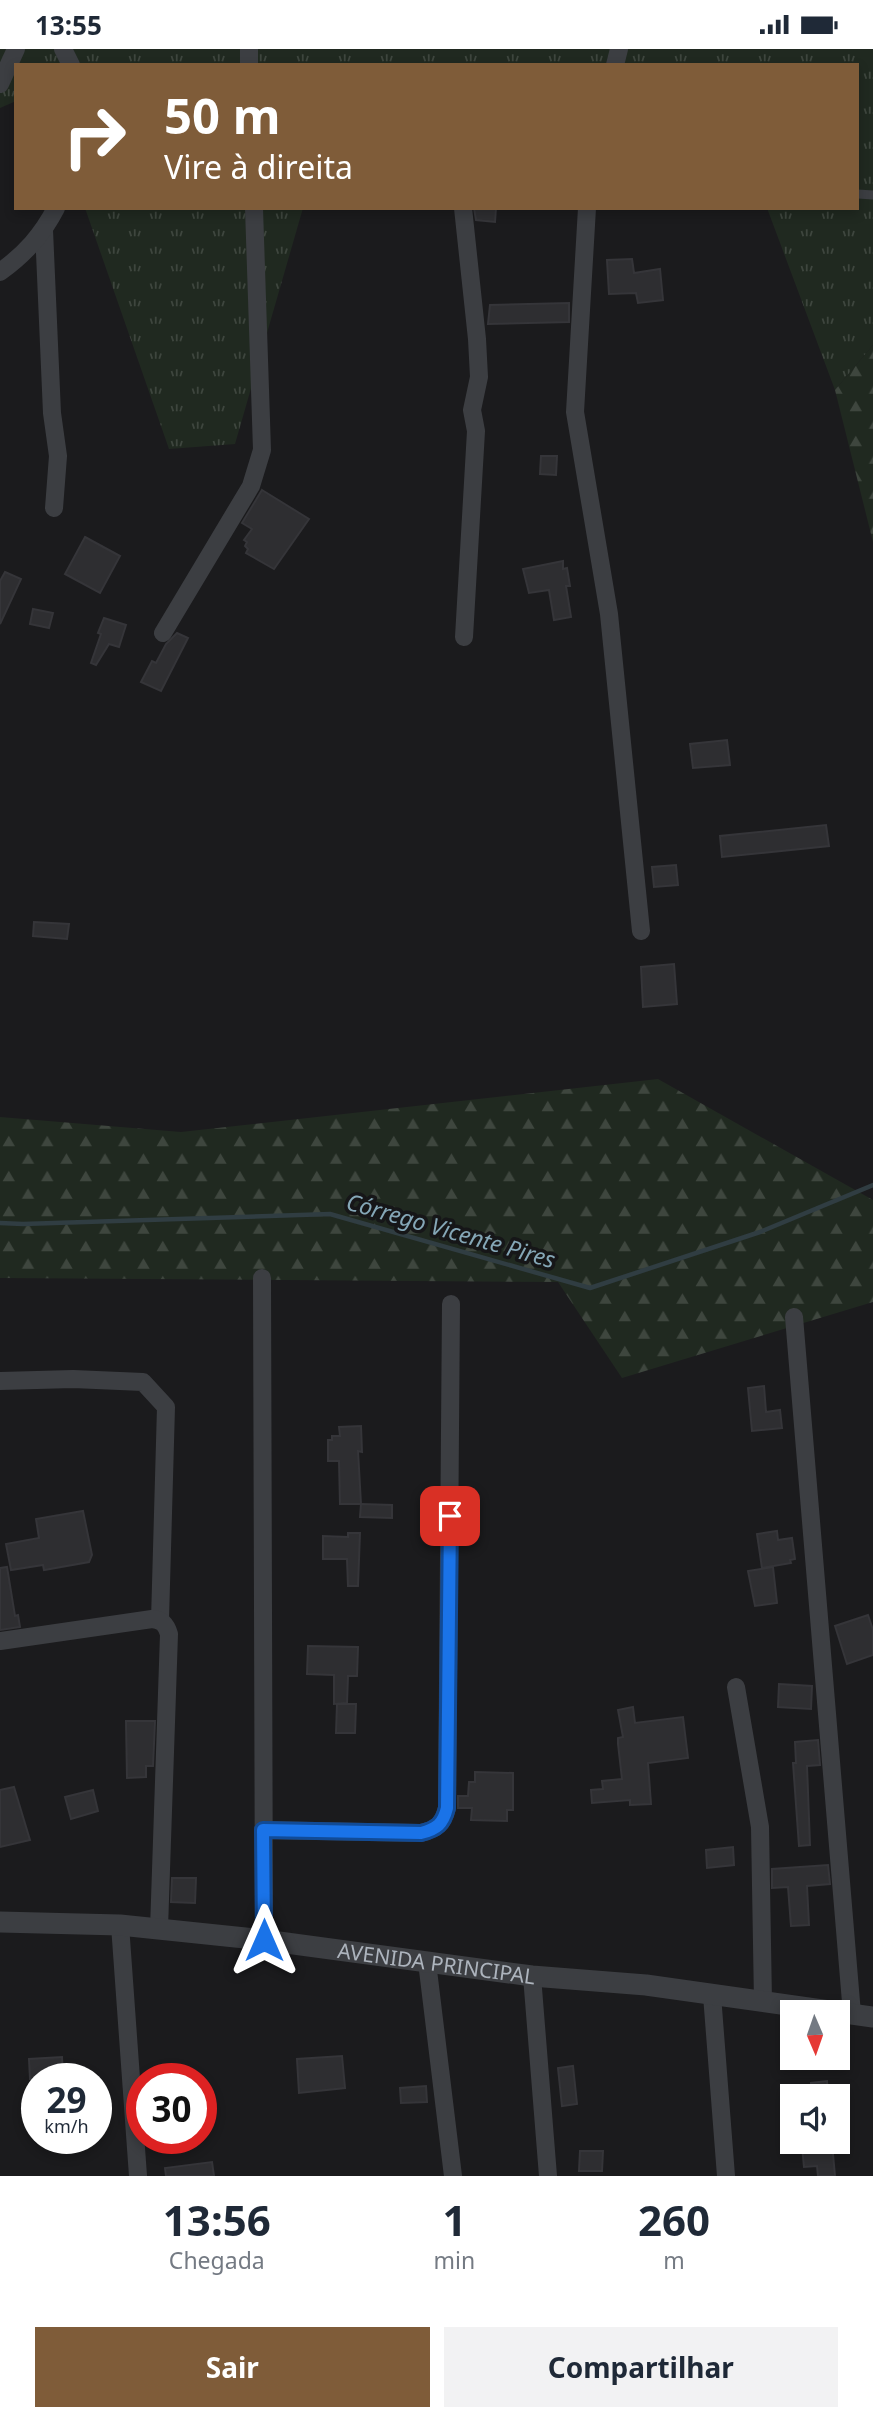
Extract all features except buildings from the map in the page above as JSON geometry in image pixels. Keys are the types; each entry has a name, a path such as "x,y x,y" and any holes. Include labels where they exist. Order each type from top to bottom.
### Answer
{"street":[{"path":"0,83 16,49"},
{"path":"0,272 23,255 44,230 55,210"},
{"path":"163,633 251,486 262,450 254,210"},
{"path":"463,210 479,377 472,411 476,431 464,637"},
{"path":"587,210 575,412 609,614 640,931"},
{"path":"44,230 52,413 58,456 54,508"},
{"path":"262,1278 264,1940"},
{"path":"263,1830 421,1833 434,1830 444,1821 447,1808 451,1304"},
{"path":"794,1317 863,2016"},
{"path":"0,1381 73,1379 143,1382 166,1407 160,1620"},
{"path":"0,1641 152,1619 160,1620 167,1626 169,1634 159,1929"},
{"path":"736,1687 760,1826 764,2002"},
{"name":"AVENIDA PRINCIPAL","path":"0,1922 120,1925 264,1940 532,1976 646,1985 863,2016"},
{"path":"120,1925 138,2176"},
{"path":"428,1962 453,2176"},
{"path":"532,1976 548,2176"},
{"path":"712,1995 726,2176"}],"green space":[{"path":"0,49 873,49 873,345 835,390 768,210 859,210 859,63 14,63 14,102 0,108"},
{"path":"86,210 302,210 235,444 169,449"},
{"path":"873,345 873,542 835,390"},
{"path":"658,1079 873,1200 873,1302 622,1378 558,1282 0,1278 0,1117 181,1132"}],"waterway":[{"name":"Córrego Vicente Pires","path":"0,1223 330,1214 590,1288 760,1232 873,1185"}],"route":[{"path":"264,1940 263,1830 421,1833 434,1830 444,1821 447,1808 450,1516"}]}
